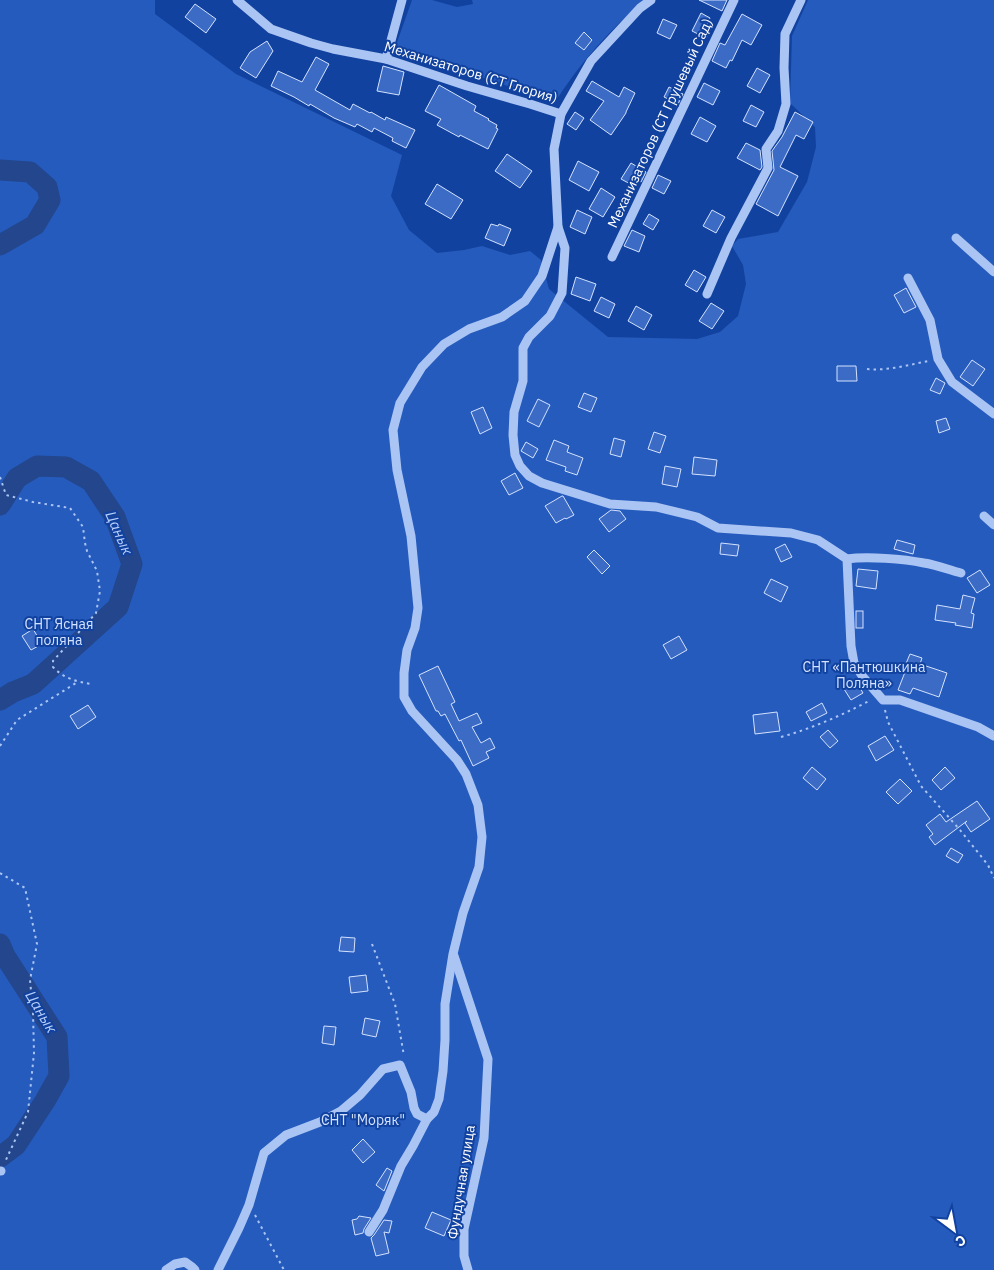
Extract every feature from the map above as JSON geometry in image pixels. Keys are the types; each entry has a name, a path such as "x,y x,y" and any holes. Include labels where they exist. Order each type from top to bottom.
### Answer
{"street":[{"name":"Механизаторов (СТ Глория)","path":"237,0 271,29 333,49 386,58 467,86 561,114"},
{"path":"386,58 402,0"},
{"path":"651,0 640,8 591,61 561,114 554,149 558,227 565,248 562,293 550,316 529,337 523,348 523,381 514,412 514,455 520,466 529,476 542,483 610,504 656,507 697,518 718,528 791,533 818,540 847,559 865,558 924,563 961,573"},
{"name":"Механизаторов (СТ Грушевый Сад)","path":"612,257 734,0"},
{"path":"707,294 731,238 768,168 766,149 778,131 786,104 784,34 801,0"},
{"path":"369,1232 383,1210 401,1166 427,1119 434,1112 439,1099 443,1071 444,1004 463,913 479,867 482,837 478,805 466,774 457,760 412,711 404,697 404,672 407,650 415,628 418,608 412,536 397,470 393,430 400,403 404,396 422,367 444,344 470,329 502,317 525,301 542,276 558,227"},
{"path":"956,238 994,272"},
{"path":"908,278 930,320 938,359 952,382 994,414"},
{"path":"984,516 994,525"},
{"path":"847,559 851,646 854,663 863,677 883,700 900,700 978,727 994,736"},
{"name":"Фундучная улица","path":"453,954 488,1059 484,1138 464,1229 464,1256 468,1270"},
{"path":"218,1270 239,1228 264,1153 286,1136 341,1112 360,1095 383,1069 400,1065 411,1092 417,1114 427,1119"},
{"path":"166,1270 175,1264 185,1262 195,1270"}],"path":[{"path":"867,368 878,370 896,368 938,359"},
{"path":"0,478 6,495 70,508 83,527 85,544 97,571 100,591 96,613 53,661 52,667 76,682 92,684"},
{"path":"0,746 17,720 76,682"},
{"path":"781,737 804,731 872,700 883,700 888,722 921,786 988,865 994,878"},
{"path":"0,873 25,888 37,944 30,980 34,1053 28,1112 1,1171"},
{"path":"372,944 395,1004 404,1057 400,1065"},
{"path":"248,1205 284,1270"}],"green space":[{"path":"0,0 155,0 155,14 236,74 402,155 391,196 409,230 437,253 482,246 510,255 530,251 541,260 549,289 608,337 697,339 720,332 738,316 746,284 743,265 732,246 738,239 778,232 807,182 816,147 815,127 790,103 792,36 808,0 994,0 994,1270 0,1270"},
{"path":"412,0 432,0 457,7 473,4 472,0 645,0 619,23 596,48 555,102 395,48"}],"building":[{"path":"699,0 727,0 722,11"},
{"path":"195,4 216,19 206,33 185,17"},
{"path":"701,13 710,18 707,24 712,27 706,38 692,31"},
{"path":"742,14 762,25 751,45 742,40 732,61 730,60 726,68 712,61 720,43 725,45"},
{"path":"663,19 677,25 670,39 657,33"},
{"path":"584,32 592,40 584,50 575,43"},
{"path":"267,41 273,51 256,78 240,68 250,52"},
{"path":"316,57 329,64 315,90 350,110 353,104 385,120 386,117 415,130 406,148 392,141 393,138 374,128 372,132 357,124 355,127 271,86 278,71 302,82"},
{"path":"383,66 404,72 399,95 377,91"},
{"path":"757,68 770,75 760,93 747,86"},
{"path":"592,81 619,97 624,87 635,93 626,113 611,135 590,120 604,101 586,91"},
{"path":"704,83 720,91 713,105 697,97"},
{"path":"439,85 476,106 474,111 497,125 496,128 498,129 488,149 437,125 441,119 425,111"},
{"path":"669,87 683,94 678,104 664,97"},
{"path":"751,105 764,112 756,127 743,121"},
{"path":"575,112 584,118 576,130 567,124"},
{"path":"795,112 813,122 804,139 796,135 780,167 798,176 778,216 756,204 774,170 772,151 782,137"},
{"path":"700,117 716,126 707,142 691,134"},
{"path":"746,143 760,150 762,167 760,170 737,158"},
{"path":"507,154 532,171 520,188 495,171"},
{"path":"578,161 599,172 589,191 569,180"},
{"path":"631,163 646,172 641,182 638,180 634,186 621,179"},
{"path":"658,175 671,181 664,194 652,188"},
{"path":"437,184 463,200 451,219 425,204"},
{"path":"601,188 615,197 603,217 589,209"},
{"path":"577,210 592,217 585,234 570,227"},
{"path":"712,210 725,217 716,233 703,226"},
{"path":"649,214 659,220 653,230 643,224"},
{"path":"491,224 498,226 499,224 511,229 504,246 485,238"},
{"path":"632,230 645,236 639,252 624,246"},
{"path":"694,270 706,277 697,292 685,285"},
{"path":"576,277 596,284 590,301 571,294"},
{"path":"906,288 916,307 904,313 894,295"},
{"path":"601,297 615,304 609,318 594,311"},
{"path":"711,303 724,311 712,329 699,321"},
{"path":"636,306 652,315 644,330 628,321"},
{"path":"972,360 985,369 973,386 960,377"},
{"path":"837,366 856,366 857,381 837,381"},
{"path":"936,378 945,383 940,394 930,390"},
{"path":"584,393 597,398 591,412 578,407"},
{"path":"538,399 550,405 539,427 527,421"},
{"path":"483,407 492,428 480,434 471,412"},
{"path":"946,418 950,429 939,433 936,421"},
{"path":"654,432 666,436 660,453 648,449"},
{"path":"614,438 625,441 621,457 610,454"},
{"path":"554,440 569,446 567,452 583,458 577,475 565,471 566,467 546,460"},
{"path":"526,442 538,449 533,458 521,451"},
{"path":"694,457 717,460 715,476 692,474"},
{"path":"665,466 681,469 677,487 662,484"},
{"path":"515,473 523,488 509,495 501,481"},
{"path":"562,496 574,515 556,523 545,506"},
{"path":"611,510 620,511 626,519 609,532 599,519"},
{"path":"897,540 915,545 913,554 894,549"},
{"path":"721,543 739,545 737,556 720,554"},
{"path":"785,544 792,557 781,562 775,549"},
{"path":"594,550 610,566 602,574 587,557"},
{"path":"858,569 878,571 876,589 856,586"},
{"path":"980,570 990,585 977,593 967,578"},
{"path":"771,579 788,587 781,602 764,593"},
{"path":"963,595 975,598 971,613 974,614 972,628 955,625 956,623 935,620 937,605 960,609"},
{"path":"856,611 863,611 863,628 856,628"},
{"path":"33,629 42,644 31,650 22,636"},
{"path":"679,636 687,650 671,659 663,645"},
{"path":"910,654 922,658 920,664 947,673 939,697 913,688 910,694 898,690"},
{"path":"438,666 455,702 451,704 459,721 477,713 482,723 472,727 481,743 490,738 495,748 486,752 489,758 473,766 461,740 459,741 445,714 441,716 436,711 419,675"},
{"path":"856,681 863,693 851,700 844,689"},
{"path":"822,703 827,713 811,721 806,712"},
{"path":"88,705 96,717 78,729 70,716"},
{"path":"777,712 780,731 755,734 753,715"},
{"path":"828,730 838,741 830,748 820,737"},
{"path":"885,736 894,750 876,761 868,746"},
{"path":"812,767 826,779 817,790 803,778"},
{"path":"945,767 955,778 941,790 932,780"},
{"path":"900,779 912,791 898,804 886,792"},
{"path":"977,801 990,819 971,832 965,823 967,821 935,845 929,837 933,834 926,825 940,814 946,822"},
{"path":"951,848 963,855 958,863 946,856"},
{"path":"341,937 355,938 354,952 339,951"},
{"path":"366,975 368,991 351,993 349,977"},
{"path":"365,1018 380,1021 376,1037 362,1034"},
{"path":"324,1026 336,1027 334,1045 322,1043"},
{"path":"363,1139 375,1152 363,1163 352,1150"},
{"path":"387,1168 392,1171 384,1191 376,1185"},
{"path":"432,1212 451,1220 444,1236 425,1228"},
{"path":"359,1216 371,1218 363,1233 355,1235 352,1220 357,1219"},
{"path":"384,1220 392,1221 389,1233 384,1232 389,1253 376,1256 371,1238"}],"waterway":[{"name":"Цанык","path":"0,170 30,172 47,187 50,200 35,225 0,245"},
{"name":"Цанык","path":"0,505 17,478 37,466 66,467 91,481 115,517 132,564 118,607 33,684 13,692 0,700"},
{"name":"Цанык","path":"0,944 5,956 57,1037 59,1076 16,1145 0,1157"}],"park label":[{"name":"СНТ Ясная поляна","path":"59,632"},
{"name":"СНТ «Пантюшкина Поляна»","path":"864,676"},
{"name":"СНТ \"Моряк\"","path":"363,1120"}]}
